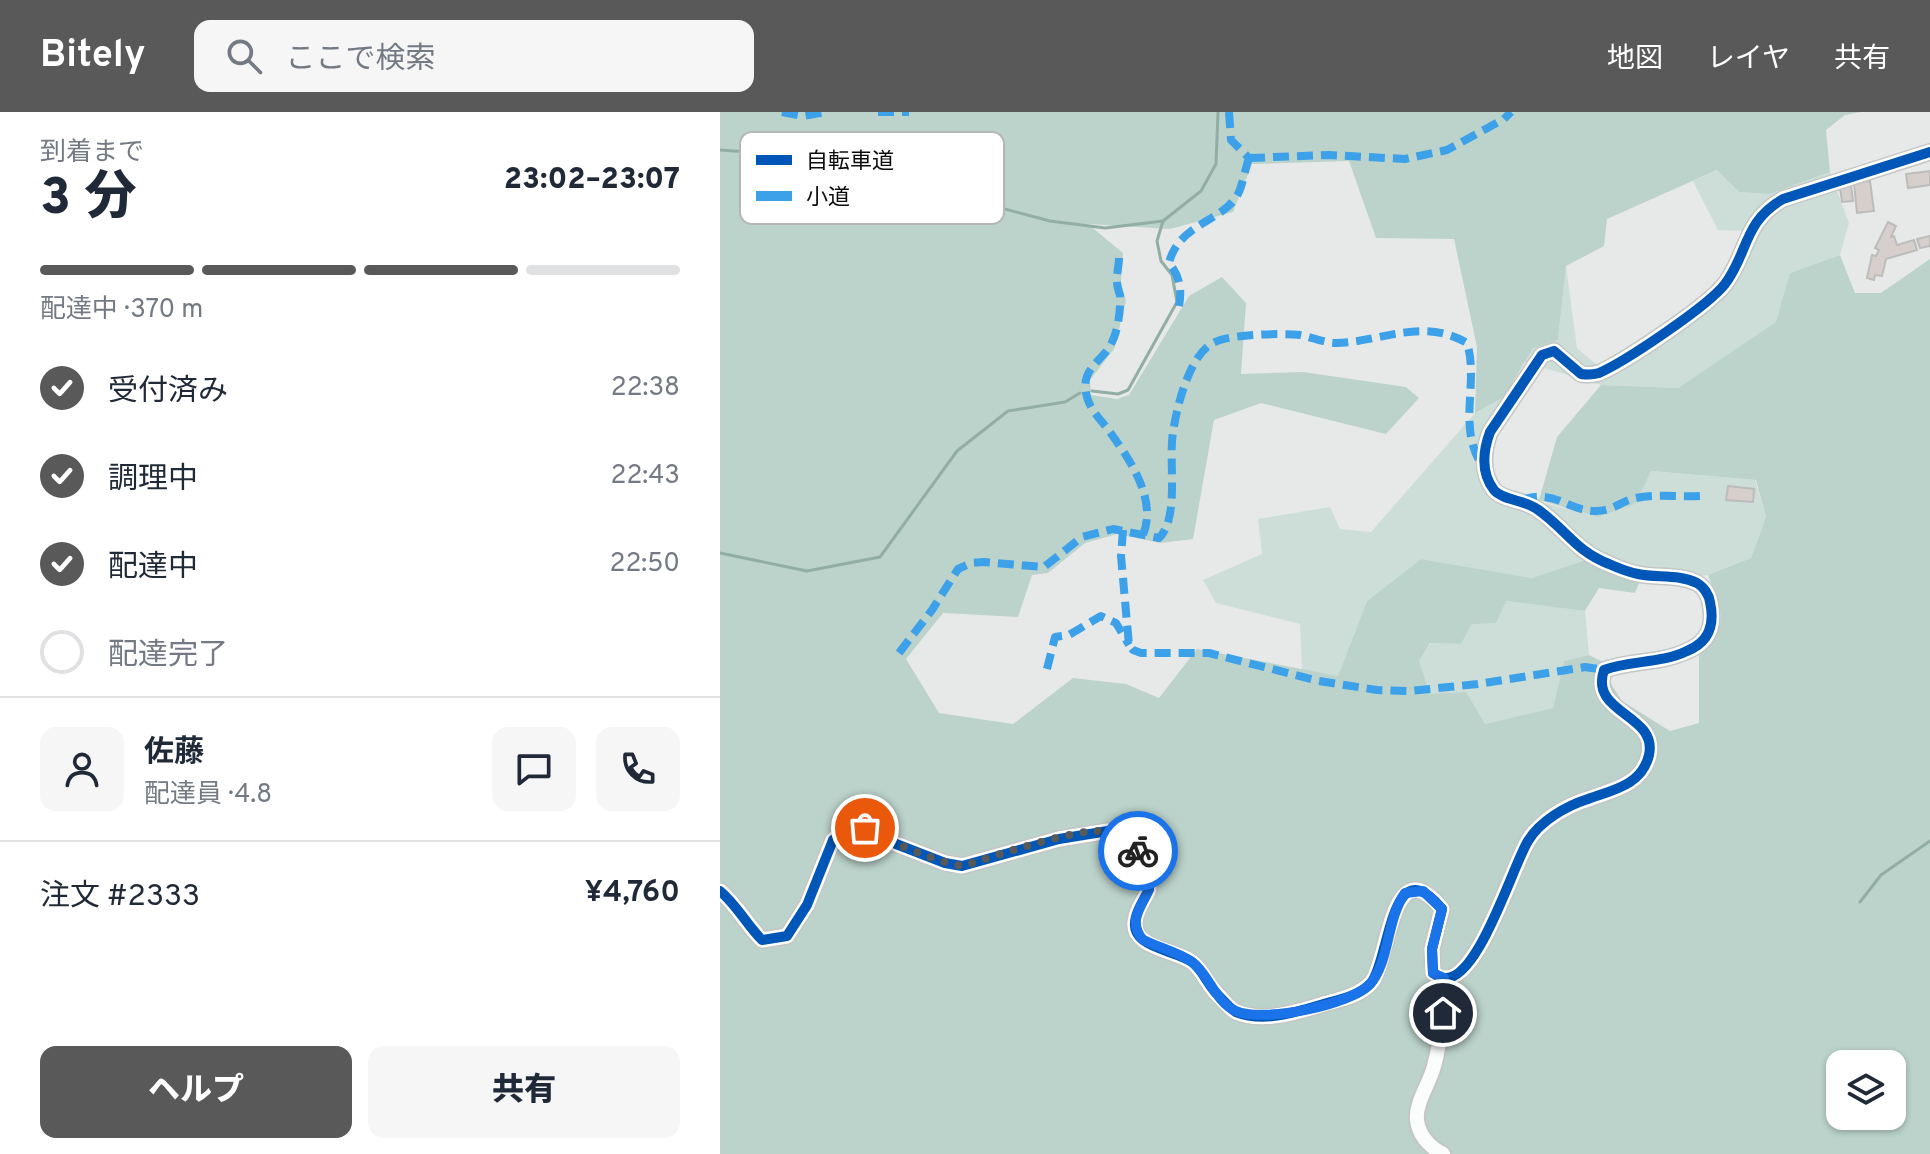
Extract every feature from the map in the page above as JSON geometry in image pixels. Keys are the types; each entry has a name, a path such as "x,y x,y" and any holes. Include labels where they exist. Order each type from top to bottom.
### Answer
{"street":[{"path":"720,891 762,940 776,940 787,936 807,905 833,840 854,827 865,828 945,863 962,866 1059,839 1108,831 1120,835 1143,858 1149,889 1137,913 1136,931 1152,945 1194,963 1215,992 1235,1011 1266,1017 1353,996 1371,983 1392,916 1405,893 1416,890 1423,891 1442,909 1432,949 1433,973 1444,978 1454,976 1473,958 1532,834 1546,821 1584,800 1624,787 1636,778 1649,756 1646,735 1636,721 1610,704 1604,695 1601,677 1604,670 1653,662 1688,651 1712,628 1713,616 1709,595 1699,584 1676,577 1638,574 1607,564 1577,547 1554,521 1535,507 1497,494 1485,468 1485,444 1490,432 1542,355 1554,351 1581,374 1597,373 1674,326 1716,295 1727,281 1755,223 1765,210 1783,199 1930,152"},
{"path":"1443,1154 1431,1147 1417,1119 1435,1063 1443,1013 1444,978"}],"shaded area":[{"path":"1718,170 1739,192 1770,194 1830,172 1849,223 1840,255 1790,273 1777,322 1678,388 1601,385 1524,362 1533,347 1558,340 1566,266 1577,348 1598,366 1719,287 1745,231 1718,230 1693,181"},
{"path":"1504,397 1489,453 1500,492 1598,517 1635,504 1650,471 1755,480 1766,517 1751,558 1708,575 1640,581 1586,560 1532,578 1421,559 1367,601 1338,676 1302,670 1300,624 1216,603 1203,580 1262,554 1258,519 1330,507 1340,529 1371,532 1475,413"},
{"path":"1506,601 1585,611 1589,655 1564,661 1553,708 1485,724 1430,694 1418,661 1431,643 1461,644 1472,624"}],"green space":[{"path":"720,112 1862,112 1845,115 1826,130 1830,172 1770,194 1739,192 1717,170 1607,219 1604,246 1566,266 1558,340 1533,348 1504,397 1475,413 1477,347 1454,239 1376,238 1349,161 1252,164 1233,212 1170,229 1088,224 1123,253 1121,281 1126,301 1114,349 1090,380 1091,395 1117,399 1129,395 1189,296 1222,277 1246,303 1241,374 1303,372 1406,387 1419,398 1386,434 1261,403 1214,420 1193,539 1160,543 1117,534 1085,543 1048,573 1032,575 1018,617 943,613 906,659 939,713 1013,724 1073,678 1126,684 1159,698 1197,649 1338,676 1367,601 1421,559 1532,578 1586,560 1640,581 1635,593 1599,588 1585,611 1506,601 1496,623 1472,624 1461,644 1430,643 1419,661 1430,694 1466,692 1485,724 1553,708 1564,661 1589,655 1615,668 1609,681 1622,701 1670,731 1699,723 1699,655 1715,634 1721,618 1708,575 1751,558 1766,517 1756,480 1651,471 1635,504 1598,517 1539,500 1557,437 1601,385 1678,388 1776,322 1790,273 1840,255 1855,293 1881,293 1930,259 1930,1154 720,1154"}],"building":[{"path":"1930,171 1930,185 1908,188 1906,174"},
{"path":"1870,181 1874,211 1857,213 1854,183"},
{"path":"1851,186 1853,201 1842,202 1840,187"},
{"path":"1888,222 1896,226 1891,237 1894,236 1897,245 1914,240 1917,250 1886,259 1882,276 1875,275 1874,280 1867,278 1872,255 1876,256 1879,250 1875,248"},
{"path":"1930,236 1930,246 1920,248 1917,239"},
{"path":"1728,486 1754,489 1753,502 1726,500"}],"waterway":[{"path":"1092,391 1118,394 1128,390 1177,302 1172,275 1161,261 1157,241 1163,221 1201,191 1216,164 1218,112"},
{"path":"720,150 740,151"},
{"path":"1004,209 1050,221 1105,228 1163,221"},
{"path":"720,553 807,571 880,557 957,451 1008,411 1065,402 1080,393"},
{"path":"1860,902 1881,875 1930,841"}],"marked path":[{"path":"782,112 803,116 826,112"},
{"path":"878,112 909,112"},
{"path":"1229,112 1231,140 1249,158"},
{"path":"1249,158 1329,155 1405,159 1447,150 1504,119 1511,112"},
{"path":"1179,306 1179,283 1169,263 1174,250 1191,231 1231,203 1240,190 1249,158"},
{"path":"1119,258 1117,327 1107,351 1088,373 1085,387 1088,401 1124,452 1144,493 1147,521 1143,535"},
{"path":"899,653 958,569 971,563 1044,567 1082,537 1113,529 1159,538 1169,517 1173,432 1182,392 1201,353 1223,339 1292,334 1336,343 1418,331 1451,335 1467,343 1471,372 1470,433 1480,462"},
{"path":"1521,500 1552,498 1594,511 1607,510 1631,499 1644,497 1700,496"},
{"path":"1123,530 1121,556 1129,645 1141,653 1209,653 1319,681 1377,690 1410,691 1478,684 1585,667 1604,670"},
{"path":"1047,669 1055,637 1069,635 1101,616 1116,623 1129,645"}],"cycle path":[{"path":"720,891 762,940 787,936 807,905 833,840 854,827 865,828 945,863 962,866 1059,839 1108,831 1120,835 1143,858 1149,889 1136,917 1138,935 1154,946 1192,962 1214,991 1236,1012 1261,1017 1287,1014 1364,989 1377,971 1394,914 1402,898 1412,890 1425,893 1442,909 1432,949 1433,973 1444,978 1457,974 1482,943 1533,834 1563,810 1625,785 1645,765 1649,741 1644,731 1606,696 1602,685 1604,670 1687,651 1705,638 1712,618 1709,597 1697,583 1683,578 1638,574 1597,559 1537,509 1494,490 1485,469 1490,432 1542,355 1554,351 1581,374 1599,373 1702,306 1733,272 1760,217 1783,199 1930,152"}],"way so far":[{"path":"865,828 896,844 945,863 962,866 1059,839 1108,831 1120,835 1138,851"}],"route":[{"path":"1138,851 1149,881 1149,889 1134,923 1142,939 1194,963 1215,992 1235,1011 1266,1017 1353,996 1371,983 1380,964 1392,916 1400,901 1405,893 1423,891 1442,909 1432,949 1433,973 1444,978 1443,1013"}]}
